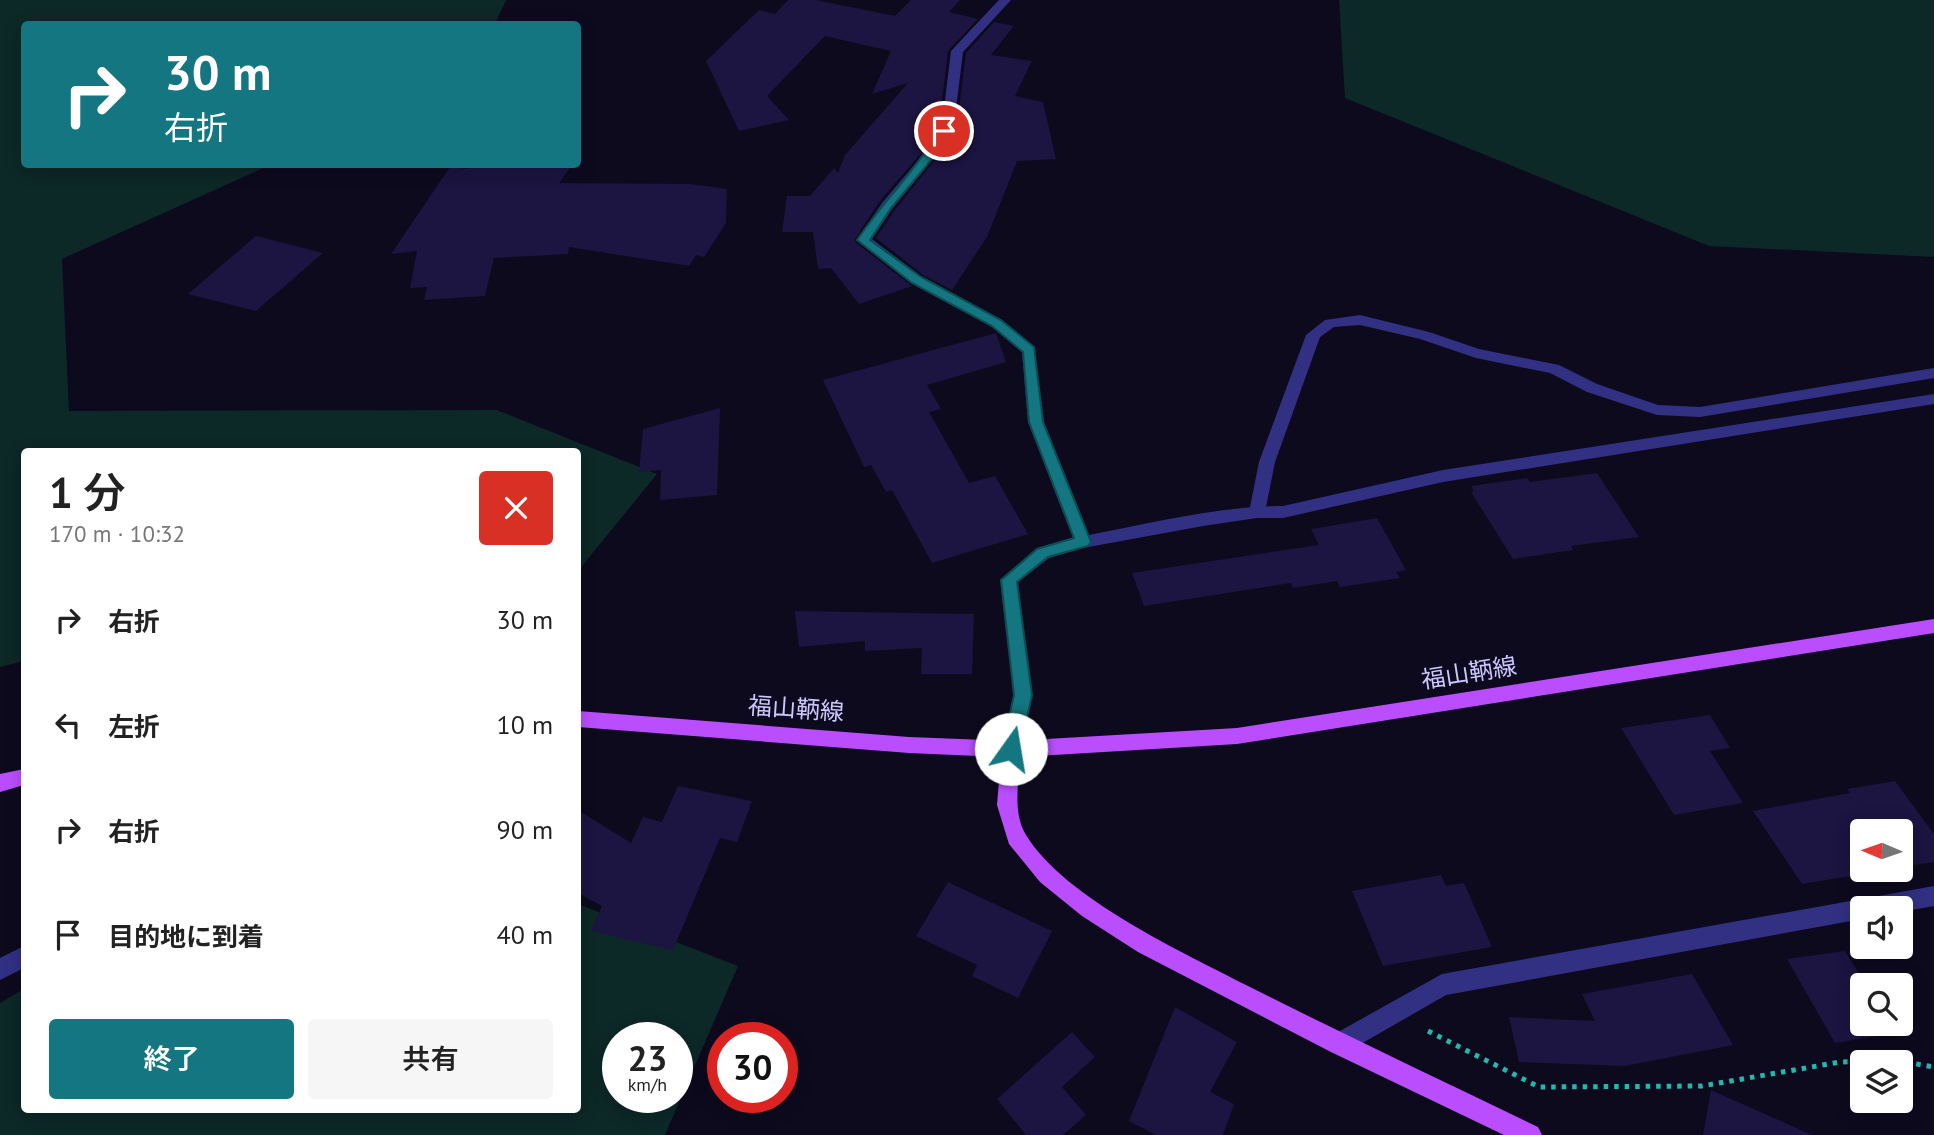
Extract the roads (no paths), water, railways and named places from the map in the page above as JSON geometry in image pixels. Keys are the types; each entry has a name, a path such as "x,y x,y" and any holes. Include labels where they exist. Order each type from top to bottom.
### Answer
{"main road":[{"name":"福山鞆線","path":"581,719 895,744 1011,749 1237,736 1934,625"},
{"path":"1011,749 1007,804 1016,838 1047,875 1090,909 1146,945 1339,1044 1530,1135"},
{"path":"0,783 21,778"}],"street":[{"path":"1005,0 957,51 949,117 938,145 887,206 863,240 917,280 996,323 1030,350 1036,422 1083,542"},
{"path":"1257,512 1267,462 1313,335 1329,323 1360,320 1424,335 1476,353 1554,369 1592,388 1657,410 1700,412 1934,373"},
{"path":"1011,749 1023,695 1009,580 1043,553 1083,542 1257,512 1283,512 1443,476 1934,398"},
{"path":"1913,900 1934,896"},
{"path":"1339,1044 1442,985 1850,911"},
{"path":"0,970 21,958"}]}
